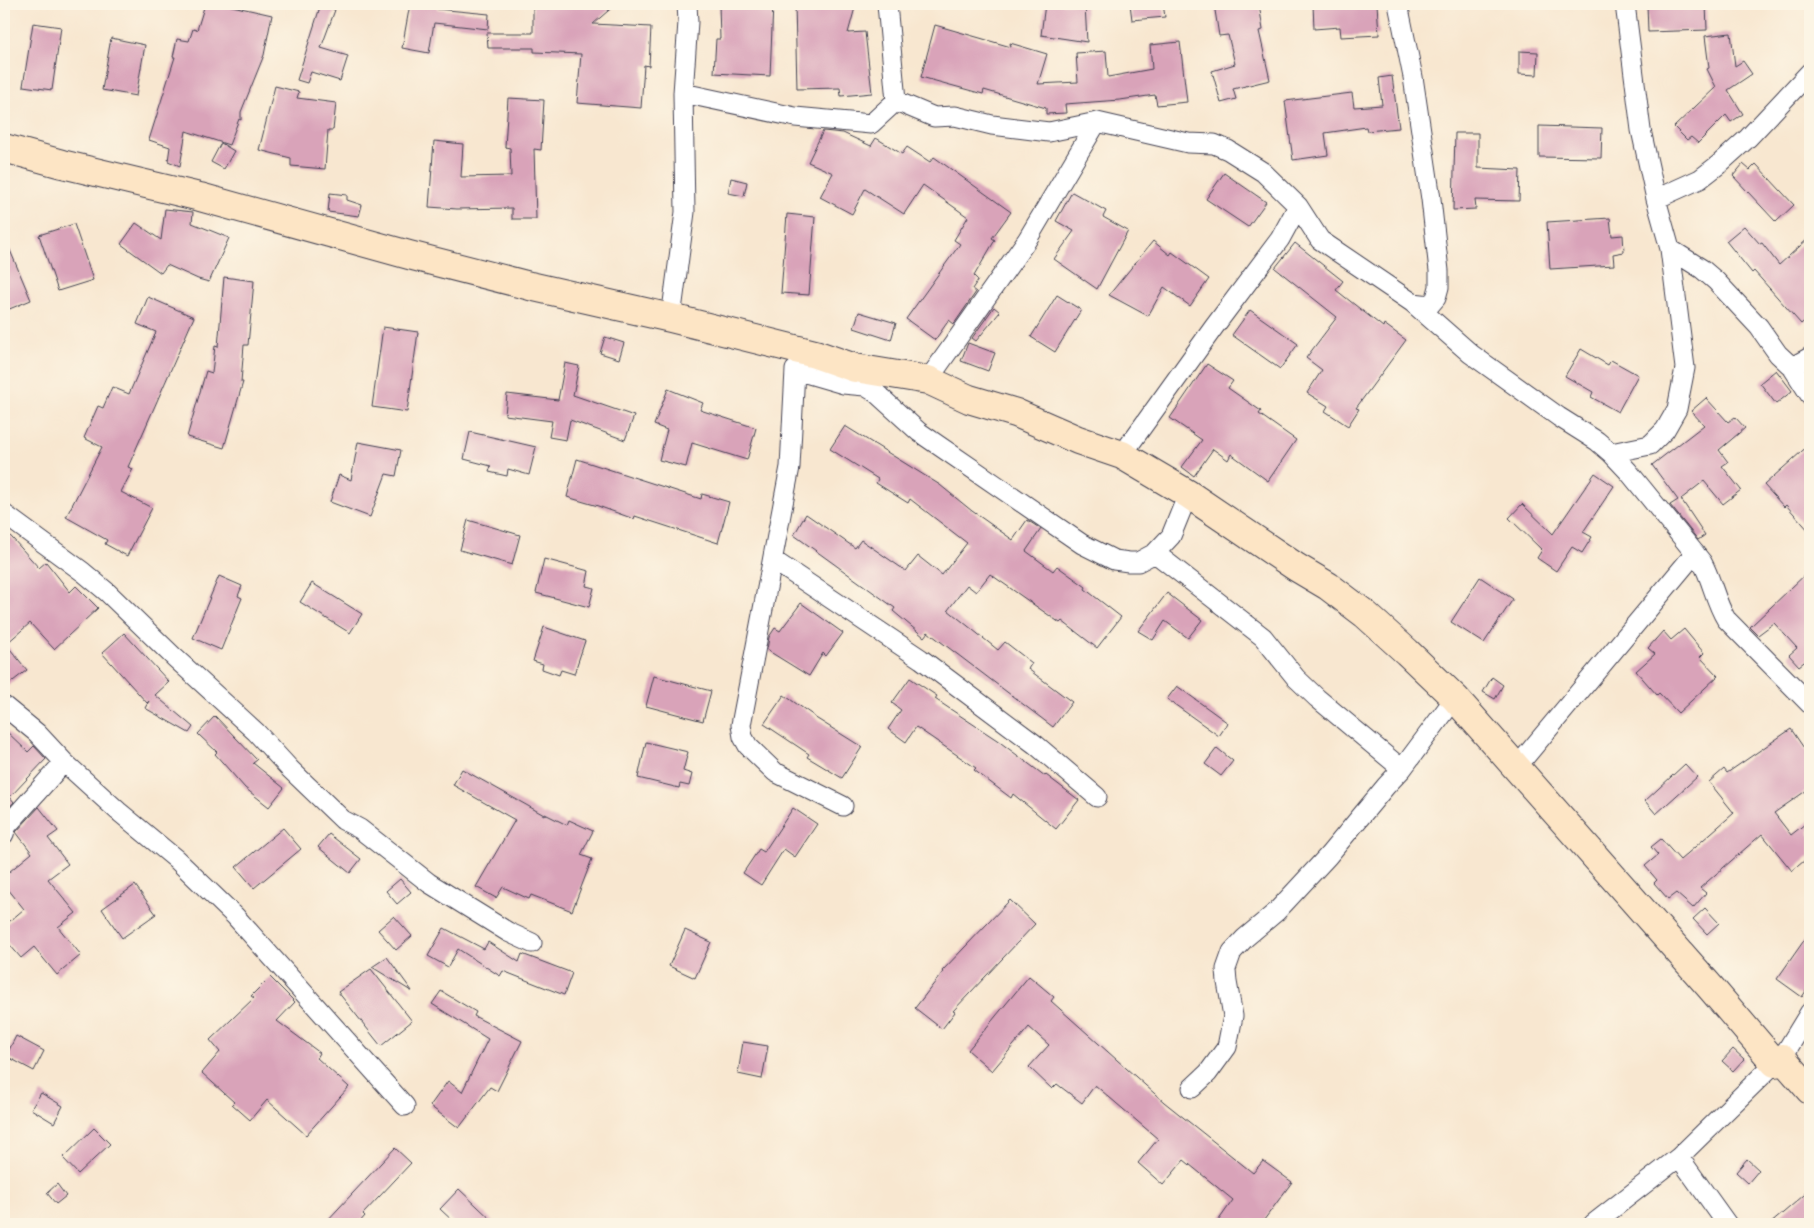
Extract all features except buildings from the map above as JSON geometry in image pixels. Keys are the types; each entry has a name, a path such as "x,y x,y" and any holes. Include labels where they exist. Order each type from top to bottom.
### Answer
{"street":[{"path":"671,318 685,212 683,93 688,22 687,4"},
{"path":"887,4 896,101"},
{"path":"1398,4 1413,77 1431,198 1439,271 1439,287 1436,298 1430,305 1413,303"},
{"path":"1612,452 1650,446 1665,430 1677,409 1685,368 1670,249 1656,200 1641,130 1625,4"},
{"path":"1656,200 1700,178 1718,165 1748,138 1810,72"},
{"path":"683,93 795,116 871,124 896,101"},
{"path":"896,101 934,117 955,116 992,125 1049,132 1097,122 1188,143 1214,144 1228,150 1263,172 1298,206 1320,240 1413,303 1471,354 1559,417 1612,452 1695,553 1708,572 1719,607 1726,619 1810,704"},
{"path":"928,380 1027,240 1097,122"},
{"path":"4,148 200,197 409,255 530,286 671,318 805,362 928,380 969,399 1016,413 1078,440 1122,455 1188,494 1296,567 1328,586 1407,652 1455,698 1515,769 1711,988 1778,1061 1810,1090"},
{"path":"1122,455 1280,239 1298,206"},
{"path":"1670,249 1702,269 1716,281 1759,327 1778,354 1792,367 1810,395"},
{"path":"1792,367 1810,357"},
{"path":"805,362 843,384 865,386 870,389 919,432 1090,548 1114,560 1138,562 1155,553 1171,536 1188,494"},
{"path":"805,362 790,467 741,725 743,737 748,746 775,772 843,806"},
{"path":"4,514 107,592 256,732 290,769 343,820 360,829 429,883 508,932 532,944"},
{"path":"1155,553 1263,637 1296,678 1310,692 1402,769"},
{"path":"1515,769 1695,553"},
{"path":"773,560 921,659 1036,746 1097,798"},
{"path":"1192,1088 1208,1073 1227,1047 1233,1016 1226,969 1232,952 1245,938 1276,912 1328,856 1402,769 1455,698"},
{"path":"4,706 37,733 64,762 118,811 176,859 235,916 405,1106"},
{"path":"4,834 6,826 64,762"},
{"path":"1593,1224 1679,1156 1778,1061 1810,1012"},
{"path":"1679,1156 1727,1224"}]}
